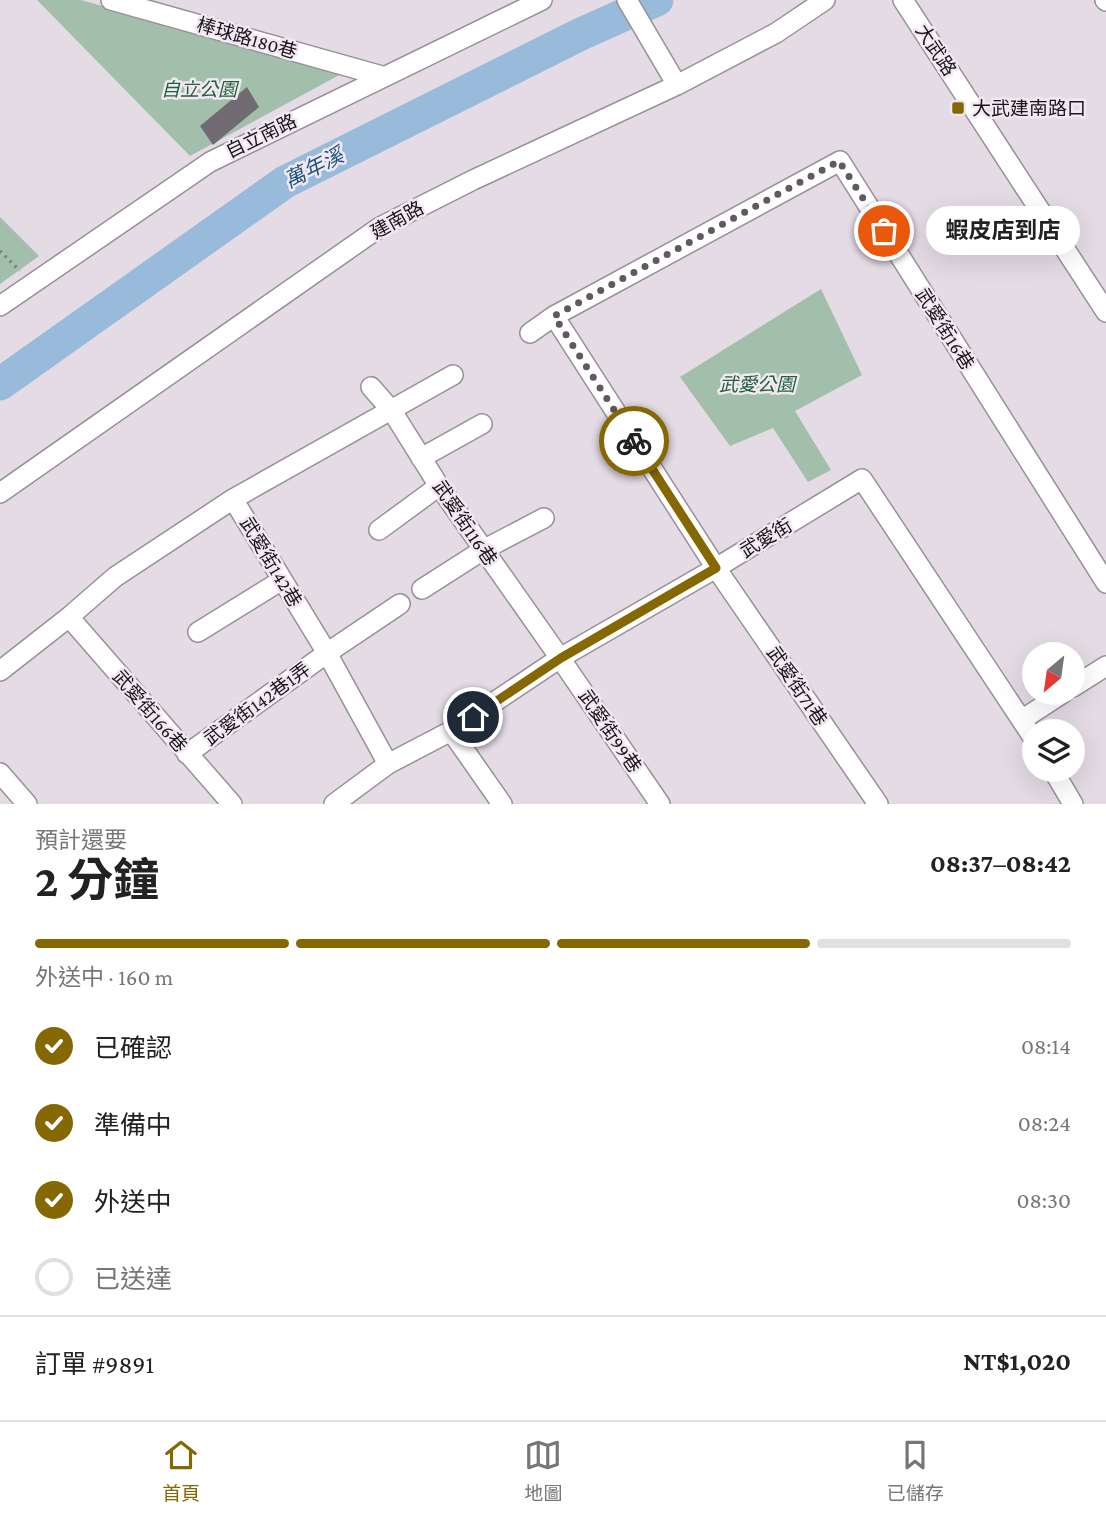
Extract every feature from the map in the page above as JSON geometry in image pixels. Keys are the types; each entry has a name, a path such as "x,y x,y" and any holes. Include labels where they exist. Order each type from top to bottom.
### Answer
{"street":[{"name":"棒球路180巷","path":"111,0 382,76"},
{"name":"自立南路","path":"0,306 210,162 542,0"},
{"path":"627,0 677,85"},
{"name":"建南路","path":"0,493 380,227 473,180 677,85 776,33 825,0"},
{"name":"大武路","path":"904,0 1106,312"},
{"name":"武愛街16巷","path":"530,333 554,316 839,161 1106,583"},
{"name":"武愛街71巷","path":"554,316 716,568 878,804"},
{"path":"233,499 453,375"},
{"name":"武愛街116巷","path":"371,387 392,411 482,550 561,658"},
{"path":"421,458 482,424"},
{"name":"武愛街","path":"340,803 388,764 451,731 561,658 862,479 1023,719"},
{"path":"379,530 439,486"},
{"name":"武愛街142巷","path":"0,671 115,577 233,499 327,653 388,764"},
{"path":"422,589 482,550 544,518"},
{"path":"198,632 282,580"},
{"name":"武愛街142巷1弄","path":"187,754 400,604"},
{"name":"武愛街166巷","path":"69,617 232,804"},
{"name":"武愛街99巷","path":"561,658 660,804"},
{"path":"1085,679 1106,666"},
{"path":"1023,719 1045,705"},
{"path":"451,731 502,804"},
{"path":"3,782 27,804"},
{"path":"1060,782 1073,804"}],"path":[{"path":"0,251 24,275"}],"green space":[{"name":"自立公園","path":"37,0 81,0 343,73 190,156"},
{"path":"0,217 39,256 0,284"},
{"name":"武愛公園","path":"821,289 862,375 795,411 831,470 808,482 773,428 730,446 680,377"}],"building":[{"path":"247,87 259,107 213,145 200,126"}],"waterway":[{"name":"萬年溪","path":"0,384 285,182 581,34 657,0"}],"way so far":[{"path":"634,441 554,316 839,161 884,231"}],"place":[{"name":"大武建南路口","path":"958,108"},
{"name":"蝦皮店到店","path":"884,231"}],"route":[{"path":"473,717 561,658 716,568 634,441"}]}
